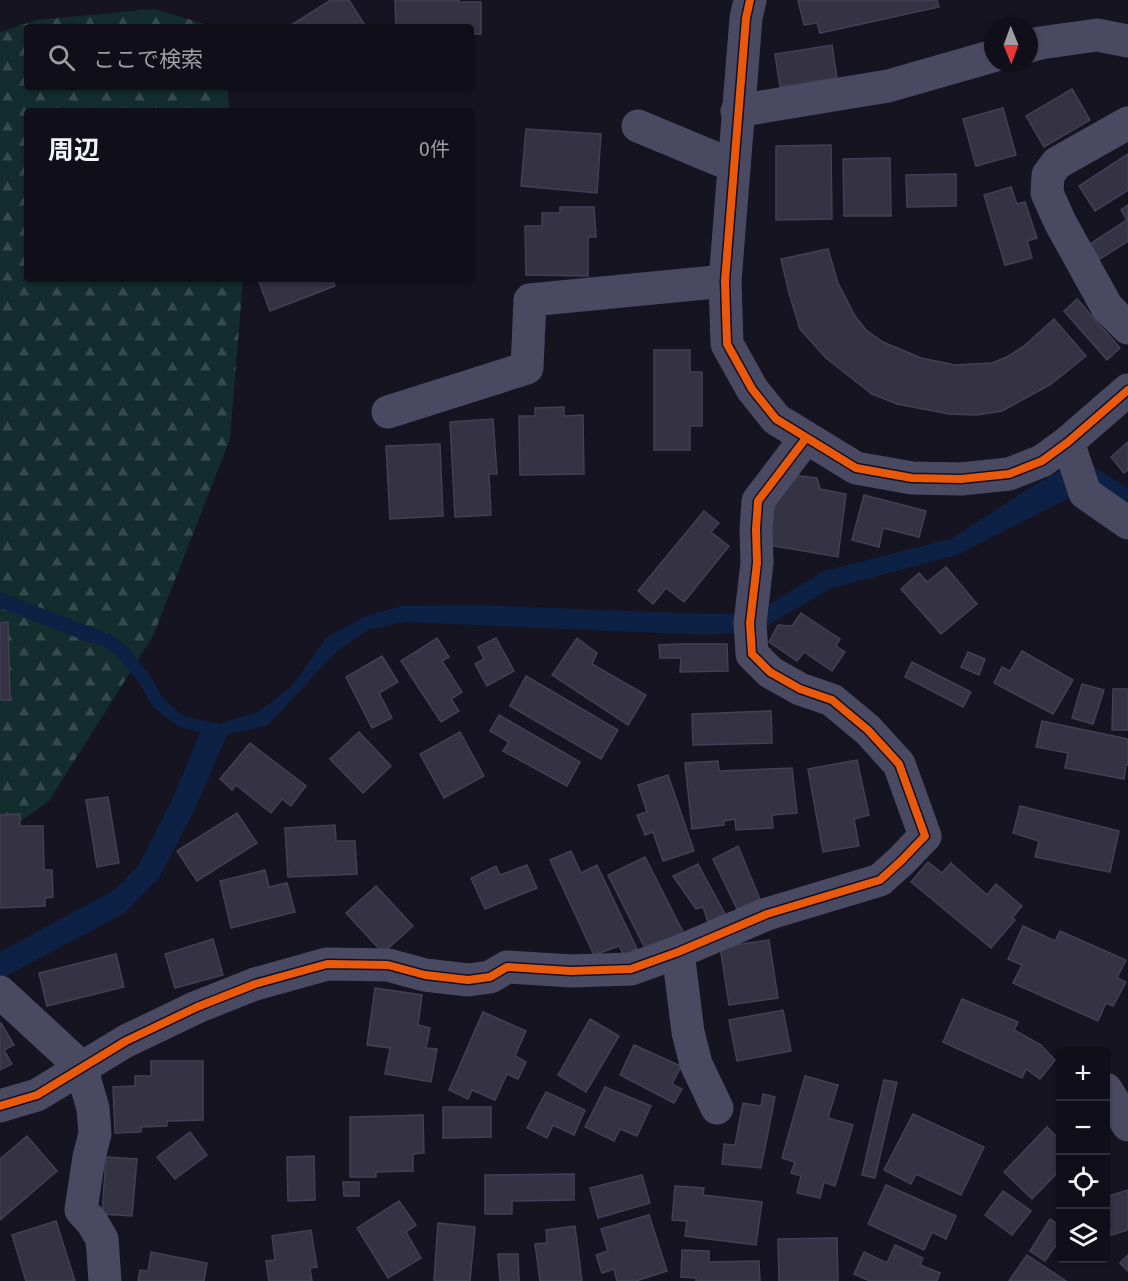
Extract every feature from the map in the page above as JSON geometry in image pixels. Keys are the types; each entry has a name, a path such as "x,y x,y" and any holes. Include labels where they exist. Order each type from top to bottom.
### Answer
{"street":[{"path":"750,0 746,18 737,111 725,281 727,344 752,389 776,419 856,468 912,478 961,479 1009,474 1042,461 1068,442 1128,390"},
{"path":"1038,44 1097,35 1128,41"},
{"path":"737,111 888,86 984,59"},
{"path":"1128,123 1058,163 1048,174 1047,193 1060,222 1107,307 1128,328"},
{"path":"638,126 734,166"},
{"path":"388,412 527,368 530,300 725,281"},
{"path":"0,1106 37,1095 126,1041 197,1007 255,984 327,964 388,966 425,975 468,980 489,977 507,968 571,971 631,969 678,952 767,914 880,880 925,836 899,764 868,730 832,700 800,689 770,672 752,654 750,623 757,563 758,501 806,438"},
{"path":"1068,442 1085,493 1128,523"},
{"path":"678,952 688,1032 696,1064 717,1108"},
{"path":"0,992 81,1067 93,1108 94,1134 81,1210 92,1222 102,1239 105,1281"},
{"path":"1110,1096 1128,1125"}],"green space":[{"path":"154,9 205,24 25,24 37,20"},
{"path":"24,24 24,90 227,90 230,108 24,108 24,282 243,282 230,439 153,636 49,801 0,836 0,32"}],"water":[{"path":"1088,463 1128,488 1128,513 1071,497 957,555 832,588 758,631 708,635 405,622 368,630 337,651 268,725 227,735 196,807 159,878 125,913 0,979 0,952 116,889 138,866 174,796 200,732 179,727 153,707 137,680 117,656 102,645 0,608 0,592 112,635 128,648 150,675 163,698 183,716 219,724 258,712 291,687 326,638 363,617 401,606 477,605 707,614 755,613 824,571 951,539 1066,467"}],"building":[{"path":"331,0 349,0 364,24 293,24"},
{"path":"395,0 481,2 481,34 474,34 474,24 396,24"},
{"path":"798,0 937,0 939,7 820,33 817,23 804,25"},
{"path":"832,45 837,78 780,87 775,54"},
{"path":"1072,89 1090,120 1044,147 1026,116"},
{"path":"1003,108 1016,155 976,166 963,119"},
{"path":"526,129 601,134 597,193 521,186"},
{"path":"831,145 832,219 776,220 776,146"},
{"path":"1128,154 1128,190 1095,211 1079,186"},
{"path":"890,158 891,216 844,216 843,159"},
{"path":"956,174 956,206 907,207 906,175"},
{"path":"1011,187 1017,204 1025,202 1037,238 1027,241 1032,258 1005,265 984,195"},
{"path":"1128,205 1128,241 1100,259 1090,244 1127,220 1121,210"},
{"path":"560,207 594,207 596,237 588,237 588,276 526,275 525,226 542,226 542,213 560,213"},
{"path":"828,249 838,283 855,316 866,330 883,342 921,358 955,365 992,363 1024,346 1054,319 1086,356 1051,384 1002,411 977,415 949,414 897,404 872,394 826,358 800,329 789,293 781,259"},
{"path":"259,282 334,282 335,286 270,311"},
{"path":"1077,299 1120,348 1107,360 1064,311"},
{"path":"654,350 690,350 690,372 702,372 702,426 690,426 690,450 654,450"},
{"path":"564,407 564,416 583,415 584,474 520,475 519,416 535,416 535,408"},
{"path":"493,419 497,474 489,474 491,515 455,517 450,422"},
{"path":"1128,442 1128,470 1124,473 1111,457"},
{"path":"440,444 443,516 390,519 386,446"},
{"path":"791,475 817,478 820,489 846,494 838,557 768,545 779,485"},
{"path":"864,495 926,511 919,537 883,528 879,547 852,540"},
{"path":"704,511 719,523 711,532 729,546 684,602 666,588 653,604 638,591"},
{"path":"946,567 977,604 941,634 901,589 919,573 927,582"},
{"path":"801,613 840,639 836,646 845,652 832,671 804,652 797,661 769,642 778,625 792,626"},
{"path":"8,622 10,700 0,700 0,623"},
{"path":"437,638 449,657 442,661 462,692 451,699 459,711 441,722 401,661"},
{"path":"496,638 514,671 487,686 475,664 484,659 478,647"},
{"path":"577,638 597,653 592,664 646,695 628,725 552,675"},
{"path":"727,644 728,671 680,672 681,658 660,658 659,645"},
{"path":"1022,651 1073,680 1053,714 994,683 1002,667 1010,671"},
{"path":"968,652 985,659 979,675 961,667"},
{"path":"382,656 398,682 379,693 392,718 372,728 346,677"},
{"path":"912,662 971,692 963,707 905,677"},
{"path":"526,676 618,730 601,759 510,706"},
{"path":"1082,684 1104,690 1093,724 1072,718"},
{"path":"1113,689 1128,689 1128,730 1112,730"},
{"path":"771,711 772,743 693,745 692,714"},
{"path":"499,715 580,762 567,786 503,751 509,742 490,731"},
{"path":"1042,721 1128,739 1128,765 1126,765 1124,779 1065,768 1068,753 1036,747"},
{"path":"359,732 391,766 363,793 330,759"},
{"path":"460,732 484,776 444,798 420,754"},
{"path":"250,743 306,786 291,806 282,799 271,813 236,785 232,790 220,779"},
{"path":"857,760 869,815 854,819 859,846 823,852 808,769"},
{"path":"718,761 719,771 792,768 797,813 772,815 773,828 736,830 735,819 724,821 724,825 692,829 685,763"},
{"path":"668,775 694,851 663,861 653,832 645,835 637,815 647,812 638,785"},
{"path":"108,797 119,863 97,867 86,800"},
{"path":"1020,806 1119,831 1110,872 1035,857 1039,841 1013,833"},
{"path":"237,813 257,843 197,881 177,851"},
{"path":"20,814 20,826 43,826 44,870 52,870 53,897 45,898 45,906 0,908 0,815"},
{"path":"335,825 336,841 355,841 357,874 288,877 285,828"},
{"path":"738,846 760,899 737,909 713,859"},
{"path":"571,851 581,873 597,865 637,949 624,955 619,946 594,955 550,860"},
{"path":"645,857 684,934 647,952 608,875"},
{"path":"928,862 942,873 951,863 987,895 996,884 1022,906 1012,918 1015,920 991,948 911,882"},
{"path":"698,864 725,914 708,922 703,907 696,909 673,876"},
{"path":"527,865 537,888 485,909 471,878 496,866 500,875"},
{"path":"265,870 269,887 287,883 295,912 231,928 220,881"},
{"path":"376,886 413,926 383,953 346,913"},
{"path":"1023,926 1055,941 1060,931 1126,960 1117,978 1126,982 1113,1006 1106,1003 1098,1021 1013,983 1022,965 1008,959"},
{"path":"213,939 223,975 175,988 165,954"},
{"path":"769,940 778,998 729,1005 720,947"},
{"path":"116,954 124,987 47,1006 39,973"},
{"path":"375,988 422,995 418,1025 430,1028 426,1048 437,1049 431,1082 385,1074 390,1048 367,1045"},
{"path":"962,999 1018,1022 1014,1030 1041,1045 1055,1060 1040,1079 1026,1069 1022,1078 943,1042"},
{"path":"783,1010 791,1051 737,1061 729,1020"},
{"path":"483,1012 526,1031 515,1056 526,1062 518,1079 507,1074 495,1100 472,1090 468,1099 449,1090"},
{"path":"590,1019 619,1036 586,1092 558,1075"},
{"path":"0,1023 14,1045 4,1050 12,1064 0,1070"},
{"path":"634,1045 681,1066 672,1084 682,1089 674,1103 620,1075"},
{"path":"151,1061 203,1061 203,1120 167,1121 167,1126 141,1127 141,1132 115,1133 113,1087 135,1086 135,1076 151,1076"},
{"path":"805,1076 838,1085 828,1118 853,1125 835,1186 824,1182 820,1198 797,1193 801,1176 791,1173 795,1162 782,1158"},
{"path":"884,1080 897,1082 875,1178 862,1175"},
{"path":"605,1087 651,1106 637,1136 620,1129 614,1141 585,1127"},
{"path":"546,1092 585,1110 574,1135 553,1125 547,1138 527,1128"},
{"path":"763,1094 775,1097 761,1168 722,1164 724,1144 735,1145 743,1103 761,1106"},
{"path":"443,1107 491,1107 491,1137 443,1138"},
{"path":"913,1114 984,1147 961,1195 916,1174 911,1184 884,1170"},
{"path":"423,1115 424,1153 413,1154 413,1171 376,1172 376,1177 350,1177 350,1117"},
{"path":"1047,1127 1056,1136 1056,1174 1032,1199 1004,1172"},
{"path":"190,1132 207,1155 175,1179 157,1157"},
{"path":"27,1136 57,1171 0,1220 0,1159"},
{"path":"314,1156 315,1200 288,1201 287,1157"},
{"path":"106,1157 137,1159 132,1216 102,1214"},
{"path":"574,1174 574,1200 512,1201 512,1214 485,1214 485,1175"},
{"path":"642,1175 650,1203 598,1218 590,1188"},
{"path":"343,1182 359,1182 359,1196 344,1196"},
{"path":"886,1185 956,1216 946,1239 932,1232 924,1250 868,1224"},
{"path":"675,1186 704,1188 703,1195 762,1202 756,1245 685,1236 687,1221 672,1220"},
{"path":"1128,1190 1128,1230 1111,1235 1110,1232 1110,1196"},
{"path":"1003,1191 1031,1211 1012,1235 985,1215"},
{"path":"399,1201 416,1225 406,1232 421,1258 388,1278 357,1228"},
{"path":"649,1215 667,1271 636,1281 617,1281 614,1269 602,1273 596,1255 608,1251 601,1229"},
{"path":"1050,1219 1056,1223 1056,1245 1045,1261 1030,1251"},
{"path":"56,1221 75,1281 26,1281 12,1235"},
{"path":"438,1223 475,1227 470,1281 434,1281"},
{"path":"575,1226 582,1281 540,1281 535,1244 547,1243 546,1230"},
{"path":"311,1230 317,1267 310,1268 312,1281 269,1281 266,1261 275,1260 272,1236"},
{"path":"837,1238 838,1281 779,1281 778,1239"},
{"path":"895,1245 923,1258 920,1265 940,1273 937,1281 870,1281 854,1274 864,1252 887,1263"},
{"path":"682,1250 709,1251 709,1262 759,1261 760,1281 696,1281 696,1278 681,1277"},
{"path":"151,1252 207,1263 204,1281 138,1281 140,1270 148,1271"},
{"path":"498,1254 518,1254 519,1281 500,1281"},
{"path":"1027,1255 1066,1281 1009,1281"},
{"path":"1128,1255 1128,1271 1120,1263"}],"cycle path":[{"path":"750,0 746,18 725,281 727,344 752,389 776,419 856,468 912,478 961,479 1009,474 1042,461 1068,442 1128,390"},
{"path":"0,1106 37,1095 126,1041 197,1007 255,984 327,964 388,965 425,975 468,980 490,977 507,967 571,971 631,969 678,952 767,914 880,880 925,836 899,764 868,730 832,700 800,689 770,672 752,654 750,623 757,563 758,501 806,438"}]}
